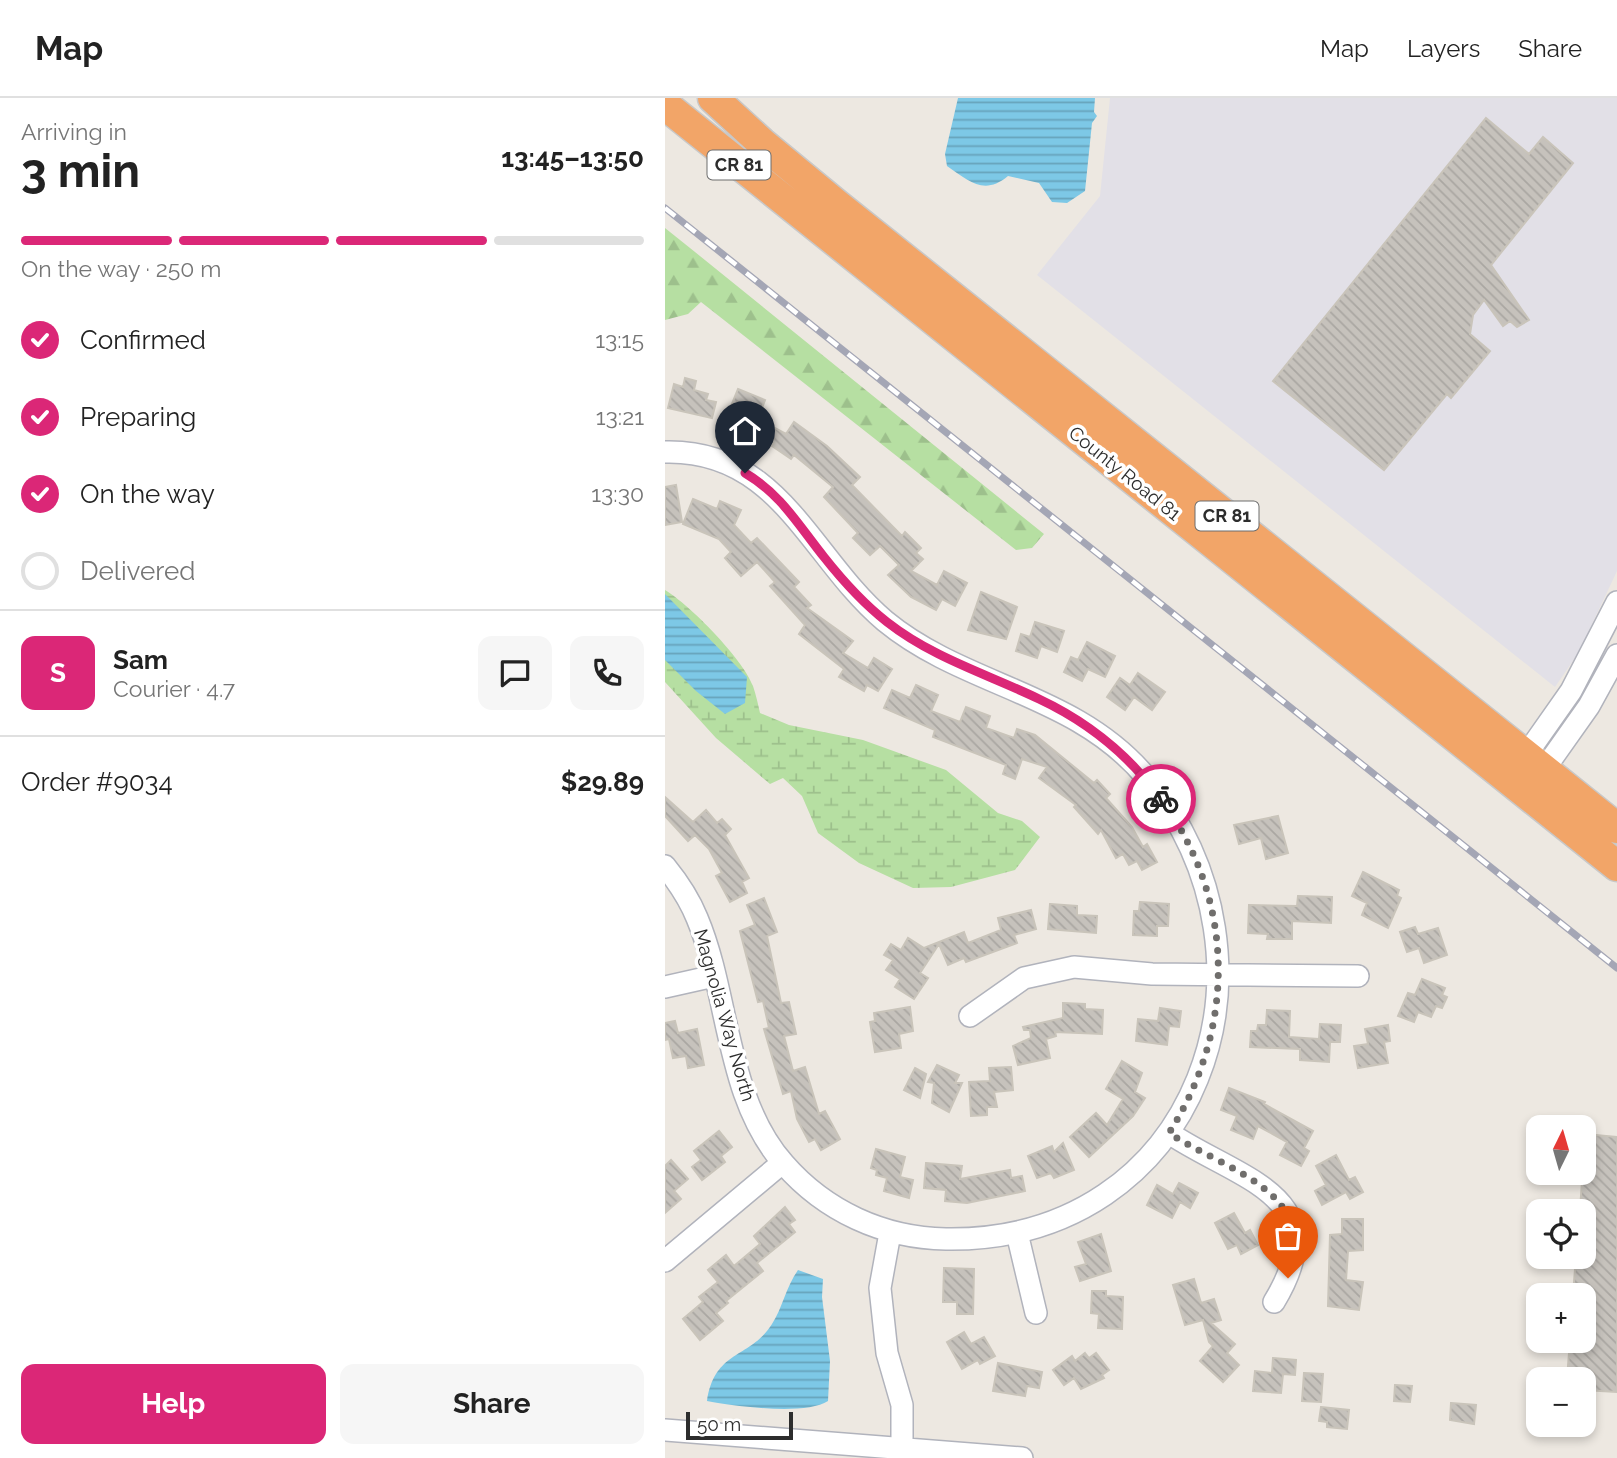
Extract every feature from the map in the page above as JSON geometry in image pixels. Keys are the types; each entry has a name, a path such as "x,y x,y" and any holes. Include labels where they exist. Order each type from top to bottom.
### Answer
{"highway":[{"name":"County Road 81","path":"713,98 826,195 1617,828"},
{"name":"County Road 81","path":"665,105 1617,866"}],"street":[{"name":"Magnolia Way North","path":"665,452 705,455 732,465 758,480 777,496 824,558 886,622 923,647 1077,719 1114,745 1145,776 1170,811 1191,852 1210,902 1220,975 1214,1026 1205,1060 1191,1095 1169,1133 1116,1185 1084,1207 1017,1233 974,1239 934,1239 890,1233 836,1209 782,1163 753,1112 742,1082 698,920 685,892 665,866"},
{"path":"1535,762 1617,602"},
{"path":"1517,787 1535,762 1589,706 1617,655"},
{"path":"970,1016 1024,978 1049,970 1074,967 1220,975 1358,975"},
{"path":"665,987 714,976"},
{"path":"1169,1133 1197,1152 1254,1180 1271,1191 1285,1208 1293,1227 1296,1247 1288,1278 1274,1302"},
{"path":"665,1261 782,1163"},
{"path":"890,1233 880,1288 887,1353 902,1405 902,1450"},
{"path":"1017,1233 1036,1313"},
{"path":"665,1430 1022,1458"}],"shaded area":[{"path":"1110,98 1617,98 1617,571 1579,652 1555,687 1037,275 1100,196"}],"green space":[{"path":"665,228 1044,534 1032,548 1016,550 701,302 688,314 665,320"},
{"path":"665,590 701,620 739,662 753,686 760,713 789,725 863,740 946,770 998,813 1022,821 1040,837 1015,870 951,887 913,888 859,863 818,833 802,796 783,778 770,784 716,738 665,682"}],"water":[{"path":"958,98 1095,98 1094,112 1097,116 1092,123 1085,191 1067,203 1052,202 1039,183 1008,176 984,186 970,181 947,166 945,154"},
{"path":"665,594 747,677 745,703 725,714 696,691 665,660"},
{"path":"798,1270 823,1279 822,1297 830,1361 828,1401 817,1406 787,1409 707,1401 717,1372 725,1363 754,1343 772,1324"}],"building":[{"path":"1486,118 1529,154 1543,137 1573,163 1491,265 1529,320 1517,327 1510,321 1503,326 1484,300 1473,315 1470,334 1490,351 1451,398 1447,394 1384,470 1273,381"},
{"path":"685,378 696,381 694,390 708,394 706,400 716,402 712,418 668,408 674,384 683,387"},
{"path":"738,389 765,400 758,419 786,434 794,422 827,446 860,477 852,485 902,536 905,532 921,548 916,553 923,559 911,571 937,585 944,571 967,583 955,606 942,599 936,610 911,597 888,575 899,565 880,546 870,555 853,538 858,533 824,497 833,487 794,455 791,459 772,446 774,443 740,430 745,417 729,411"},
{"path":"676,485 682,522 665,525 665,487"},
{"path":"693,499 717,509 720,501 741,510 734,525 751,543 757,538 799,582 794,587 811,605 807,608 853,641 843,653 868,668 874,658 892,669 878,691 867,685 864,691 839,677 844,669 799,634 805,625 770,586 775,582 757,562 741,576 725,558 731,552 719,539 683,524"},
{"path":"981,592 1017,607 1006,639 968,630"},
{"path":"1035,622 1064,631 1057,652 1041,646 1037,658 1016,651 1021,634 1030,637"},
{"path":"1087,642 1115,656 1105,677 1088,669 1082,681 1064,672 1071,657 1078,660"},
{"path":"1138,673 1165,692 1152,710 1134,697 1125,710 1107,697 1120,678 1130,685"},
{"path":"916,685 938,695 931,711 960,722 966,707 990,716 986,728 1014,738 1017,729 1035,735 1094,783 1097,780 1110,794 1106,798 1132,827 1143,847 1147,844 1157,862 1142,870 1137,861 1129,865 1123,854 1116,858 1101,830 1098,834 1074,807 1076,805 1039,778 1047,767 1022,759 1015,779 1003,774 1006,765 933,737 935,730 884,708 892,690 910,698"},
{"path":"665,797 693,822 706,810 717,823 722,819 731,829 725,835 749,878 742,882 747,893 730,902 716,876 722,873 709,849 695,835 688,841 665,816"},
{"path":"1278,816 1288,853 1266,859 1261,838 1239,844 1234,825"},
{"path":"1363,872 1399,890 1397,896 1401,898 1388,928 1362,915 1367,903 1352,896"},
{"path":"1298,896 1332,897 1331,923 1292,921 1292,939 1267,939 1268,934 1248,933 1249,905 1297,906"},
{"path":"764,898 777,932 767,936 781,1003 789,1002 796,1034 784,1036 793,1071 805,1067 819,1114 825,1111 840,1139 821,1150 815,1139 809,1142 797,1119 791,1091 783,1094 764,1029 769,1028 763,1001 758,1002 740,931 755,925 747,905"},
{"path":"1140,902 1169,904 1168,926 1157,926 1157,936 1133,935 1134,911 1139,911"},
{"path":"1050,904 1077,906 1077,915 1097,916 1096,933 1048,929"},
{"path":"1031,910 1036,929 1014,935 1017,943 966,962 964,958 948,965 939,944 920,973 928,978 914,999 895,987 900,979 886,970 893,960 884,955 891,944 901,950 908,938 924,948 964,932 968,943 1001,930 998,918"},
{"path":"1415,927 1418,934 1438,928 1447,955 1424,963 1419,948 1407,952 1400,932"},
{"path":"1422,979 1445,988 1442,995 1447,997 1442,1008 1436,1006 1431,1017 1418,1012 1414,1022 1398,1016 1408,993 1415,995"},
{"path":"1063,1003 1085,1004 1085,1009 1103,1010 1102,1034 1055,1032 1056,1036 1046,1039 1050,1058 1018,1065 1013,1046 1031,1038 1030,1030 1024,1030 1023,1027 1063,1018"},
{"path":"910,1007 913,1031 899,1034 901,1048 875,1052 870,1022 875,1021 874,1013"},
{"path":"1160,1008 1181,1011 1179,1027 1169,1026 1167,1045 1136,1041 1138,1019 1158,1021"},
{"path":"1267,1010 1290,1011 1289,1037 1319,1039 1320,1024 1341,1025 1340,1042 1330,1042 1329,1062 1300,1060 1300,1049 1250,1047 1251,1031 1257,1031 1258,1025 1266,1025"},
{"path":"675,1021 678,1033 697,1029 704,1065 688,1068 686,1056 673,1058 669,1039 665,1040 665,1023"},
{"path":"1388,1025 1390,1041 1384,1042 1388,1063 1358,1068 1354,1046 1368,1044 1365,1029"},
{"path":"1122,1061 1142,1073 1135,1092 1145,1098 1133,1116 1089,1157 1070,1137 1096,1113 1107,1125 1123,1099 1106,1089"},
{"path":"937,1065 959,1075 955,1083 962,1083 949,1112 932,1103 934,1083 928,1082"},
{"path":"1011,1067 1013,1090 994,1092 997,1107 987,1107 987,1115 971,1116 969,1082 990,1081 989,1068"},
{"path":"915,1068 926,1074 920,1098 904,1090"},
{"path":"1229,1088 1265,1102 1264,1104 1313,1131 1304,1148 1309,1151 1301,1166 1280,1155 1287,1142 1258,1126 1253,1139 1231,1130 1237,1116 1221,1110"},
{"path":"719,1131 732,1147 721,1156 725,1162 702,1180 692,1167 701,1160 694,1151"},
{"path":"1596,1135 1617,1137 1617,1392 1596,1391 1596,1367 1568,1367 1569,1353 1596,1353 1596,1283 1574,1283 1575,1269 1596,1269 1596,1199 1581,1199 1582,1185 1596,1185"},
{"path":"1063,1143 1074,1170 1054,1178 1051,1173 1037,1178 1028,1156 1052,1146 1054,1152"},
{"path":"876,1149 905,1157 900,1177 913,1180 909,1198 884,1191 887,1178 876,1175 877,1170 871,1168"},
{"path":"1336,1155 1349,1180 1355,1177 1363,1192 1350,1199 1346,1192 1322,1205 1315,1191 1326,1185 1316,1166"},
{"path":"671,1160 688,1179 674,1191 681,1199 665,1213 665,1166"},
{"path":"926,1163 962,1166 960,1179 1010,1170 1011,1178 1022,1176 1025,1191 967,1203 945,1201 946,1190 924,1188"},
{"path":"1179,1183 1198,1193 1190,1208 1180,1202 1172,1218 1147,1205 1157,1185 1173,1194"},
{"path":"785,1207 795,1220 789,1224 795,1232 757,1263 763,1271 726,1301 728,1303 716,1313 723,1321 700,1340 683,1319 703,1302 699,1297 718,1282 708,1270 726,1255 734,1266 760,1244 754,1236"},
{"path":"1234,1213 1245,1233 1250,1230 1258,1245 1241,1254 1237,1245 1228,1249 1215,1223"},
{"path":"1342,1219 1363,1219 1363,1250 1348,1251 1346,1280 1363,1282 1359,1310 1328,1306 1330,1235 1342,1234"},
{"path":"1101,1234 1111,1271 1080,1281 1075,1267 1086,1264 1078,1242"},
{"path":"944,1268 974,1269 973,1314 957,1314 957,1302 943,1302"},
{"path":"1194,1279 1201,1303 1214,1299 1221,1320 1211,1323 1235,1344 1227,1353 1239,1365 1223,1382 1200,1361 1213,1346 1209,1342 1203,1320 1185,1325 1173,1285"},
{"path":"1092,1291 1106,1291 1106,1296 1123,1297 1122,1329 1098,1328 1099,1314 1091,1313"},
{"path":"964,1332 971,1344 984,1337 995,1356 980,1364 978,1360 962,1369 947,1342"},
{"path":"1085,1353 1089,1358 1096,1353 1109,1370 1102,1375 1104,1378 1081,1389 1074,1378 1064,1385 1053,1370 1072,1356 1075,1361"},
{"path":"1273,1358 1296,1360 1295,1375 1283,1374 1281,1393 1253,1391 1255,1371 1272,1373"},
{"path":"998,1363 1042,1372 1039,1388 1027,1386 1025,1396 993,1391"},
{"path":"1304,1373 1323,1374 1321,1402 1302,1401"},
{"path":"1395,1385 1412,1386 1410,1402 1394,1401"},
{"path":"1451,1403 1476,1405 1474,1424 1450,1420"},
{"path":"1321,1407 1349,1410 1347,1429 1327,1427 1327,1422 1319,1421"}],"railway":[{"path":"665,208 1617,968"}],"way so far":[{"path":"1161,799 1191,852 1208,892 1215,923 1220,975 1214,1026 1205,1060 1191,1095 1169,1133 1197,1152 1254,1180 1271,1191 1285,1208 1293,1227 1296,1247 1288,1278"}],"route":[{"path":"745,473 777,496 824,558 854,592 886,622 923,647 1038,698 1077,719 1114,745 1145,776 1161,799"}]}
